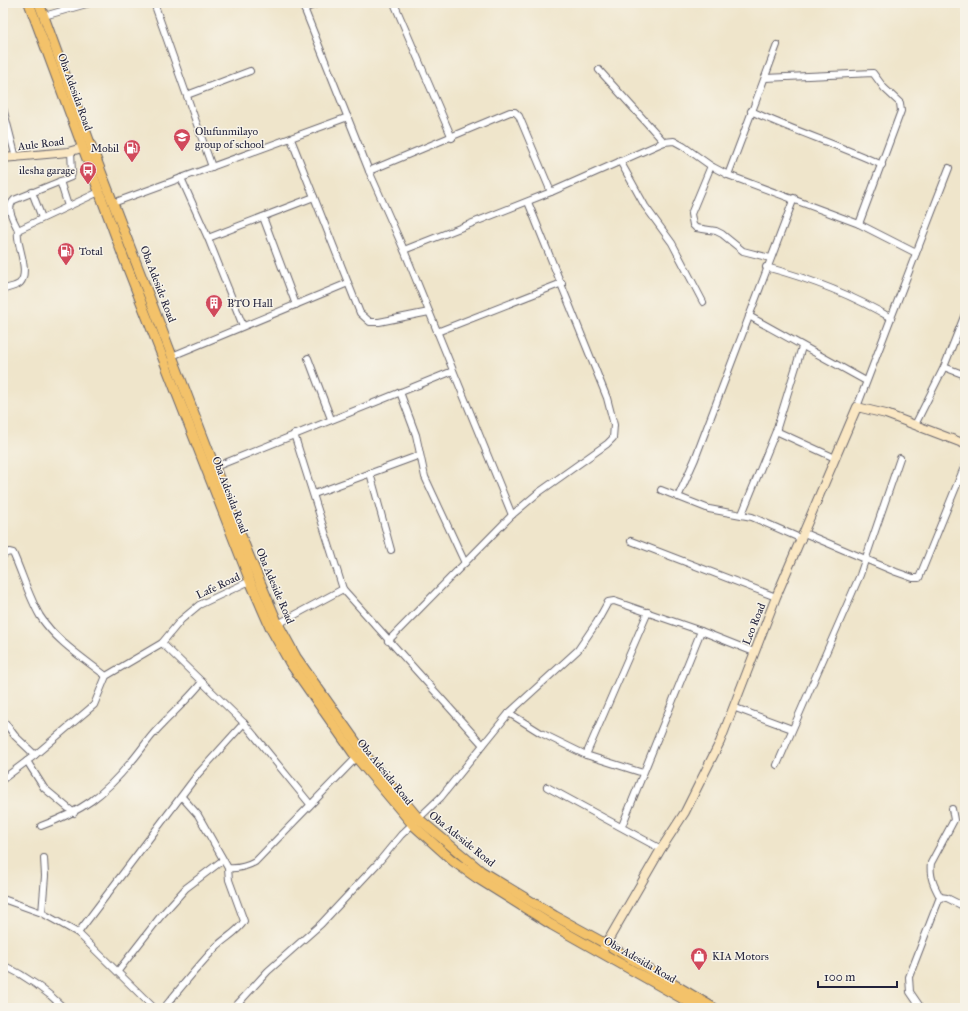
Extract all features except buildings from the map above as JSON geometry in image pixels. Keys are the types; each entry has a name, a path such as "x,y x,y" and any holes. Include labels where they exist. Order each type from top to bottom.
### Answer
{"main road":[{"name":"Oba Adesida Road","path":"30,3 99,192 161,339 217,483 250,581 279,646 359,755 416,822 453,861 477,878 552,925 604,948 697,1006"},
{"name":"Oba Adeside Road","path":"39,3 113,203 161,339 172,356 215,467 217,483 278,624 296,657 359,755"},
{"path":"697,1006 714,1008"}],"street":[{"path":"44,16 90,3"},
{"path":"154,3 212,167"},
{"path":"318,3 303,6 369,171 404,250 512,515"},
{"path":"394,3 452,138"},
{"path":"728,175 777,45"},
{"path":"599,70 664,142"},
{"path":"187,95 250,71"},
{"path":"765,78 873,74 901,106 902,111 859,224"},
{"path":"3,108 16,158"},
{"path":"751,111 785,126 844,148 882,165"},
{"path":"369,171 452,138 510,112 515,112 519,116 551,192"},
{"path":"113,203 348,117"},
{"path":"291,138 360,313 370,322 378,322 429,312"},
{"path":"404,250 528,202 664,142 674,142 683,146 711,166 728,175 794,198 859,224 916,253"},
{"name":"Aule Road","path":"3,158 16,158 71,151 82,148"},
{"path":"3,290 18,285 22,279 22,252 18,230 9,206 14,200 72,176 71,151"},
{"path":"620,162 645,206 672,242 703,302"},
{"path":"711,166 692,214 693,225 696,228 722,234 743,251 770,258"},
{"path":"949,168 857,407 867,408 965,444"},
{"path":"182,178 243,326"},
{"path":"60,181 68,206"},
{"path":"32,192 42,218"},
{"path":"18,230 99,192"},
{"path":"208,238 314,197"},
{"path":"678,497 695,459 766,267 794,198"},
{"path":"388,641 512,515 613,438 614,425 607,398 562,283 528,202"},
{"path":"263,217 296,305"},
{"path":"766,267 848,294 891,318"},
{"path":"172,356 348,283"},
{"path":"437,332 562,283"},
{"path":"915,425 944,367 965,314"},
{"path":"749,316 802,347 866,381"},
{"path":"742,514 776,431 802,347"},
{"path":"308,358 331,419"},
{"path":"944,367 965,375"},
{"path":"215,467 453,371"},
{"path":"400,392 416,435 427,483 466,563"},
{"name":"Leo Road","path":"604,948 674,829 702,779 720,742 776,597 857,407"},
{"path":"776,431 834,458"},
{"path":"294,434 343,589 483,746"},
{"path":"314,494 420,455"},
{"path":"777,765 866,558 900,458"},
{"path":"661,490 709,509 742,514 866,558 913,578 919,578 965,465"},
{"path":"370,473 391,550"},
{"path":"631,541 776,597"},
{"path":"3,555 10,552 12,553 36,606 45,622 67,645 106,676 94,705 35,755 3,779"},
{"name":"Lafe Road","path":"106,676 162,643 181,620 199,605 250,581"},
{"path":"278,624 343,589"},
{"path":"234,1008 268,971 336,908 378,863 392,845 459,777 509,713 578,650 597,622 608,602 614,601 648,612 754,652"},
{"path":"586,755 648,612"},
{"path":"622,826 701,631"},
{"path":"162,643 244,723 310,804"},
{"path":"41,826 74,813 88,805 110,787 132,762 153,734 193,694 202,682"},
{"path":"734,707 792,729"},
{"path":"509,713 541,733 586,755 643,773"},
{"path":"3,720 15,736 35,755"},
{"path":"78,933 214,755 244,723"},
{"path":"228,868 237,869 247,867 255,862 359,755"},
{"path":"27,761 44,788 74,813"},
{"path":"547,787 622,826 661,849"},
{"path":"164,1008 206,958 219,944 242,926 244,921 229,880 228,868 201,821 182,797"},
{"path":"921,1008 910,992 909,977 940,897 932,881 930,871 931,863 954,820 952,809"},
{"path":"42,913 45,876 44,858"},
{"path":"118,971 160,917 186,888 223,860"},
{"path":"940,897 947,898 965,907"},
{"path":"3,899 42,913 78,933 118,971 152,1007"},
{"path":"3,965 38,986 64,1008"}],"place":[{"name":"Olufunmilayo group of school","path":"182,152"},
{"name":"Mobil","path":"132,163"},
{"name":"ilesha garage","path":"88,185"},
{"name":"Total","path":"66,266"},
{"name":"BTO Hall","path":"214,318"},
{"name":"KIA Motors","path":"699,971"}]}
